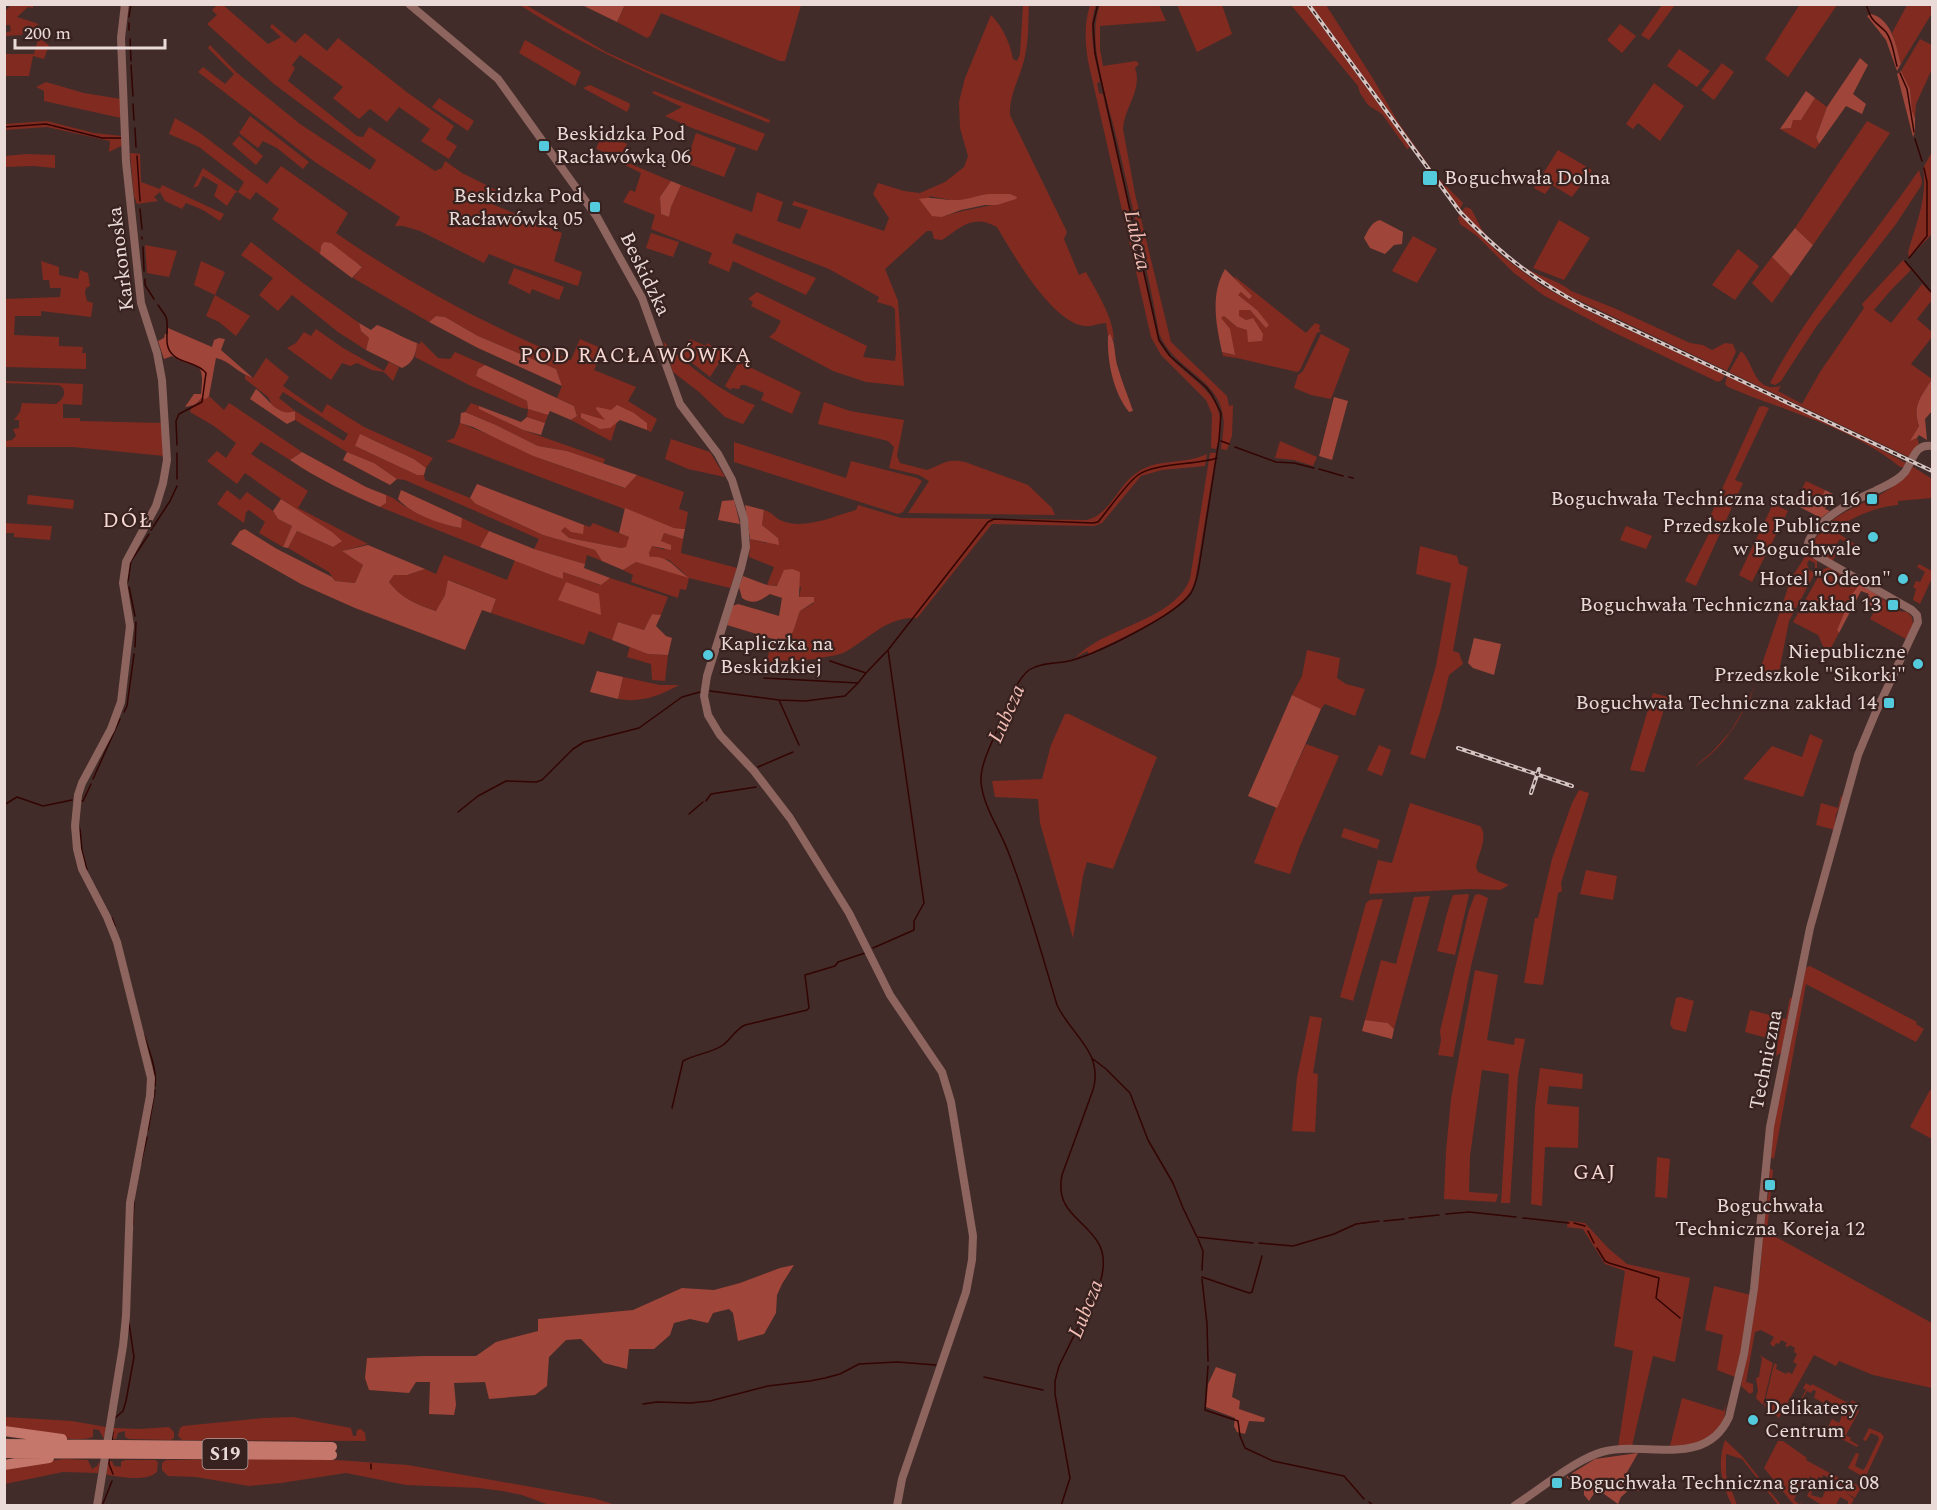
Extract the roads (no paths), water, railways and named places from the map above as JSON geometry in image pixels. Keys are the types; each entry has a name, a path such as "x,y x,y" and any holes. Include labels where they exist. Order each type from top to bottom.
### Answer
{"highway":[{"path":"4,1431 98,1449"},
{"name":"S19","path":"4,1444 98,1449 332,1451"},
{"name":"S19","path":"4,1453 77,1453 98,1449"},
{"path":"4,1465 77,1453"}],"street":[{"name":"Karkonoska","path":"97,1506 126,1320 130,1203 151,1087 149,1070 118,947 107,917 82,869 75,826 78,795 82,783 111,729 121,702 130,626 123,583 126,562 156,506 165,472 167,435 159,363 141,303 126,162 121,38 125,4"},
{"name":"Beskidzka","path":"408,4 498,79 597,217 642,298 680,404 728,471 744,519 746,547 707,676 704,696 712,723 723,739 759,777 790,818 843,902 903,1017 936,1061 948,1089 971,1224 972,1260 963,1300 902,1479 897,1506"},
{"name":"Techniczna","path":"1515,1506 1594,1455 1616,1450 1692,1448 1716,1436 1729,1417 1744,1354 1756,1279 1769,1133 1810,928 1848,785 1860,749 1918,622 1917,615 1912,610 1812,553 1808,546 1809,540 1850,503 1896,480 1904,473 1919,447 1932,446"}],"waterway":[{"path":"129,17 131,4"},
{"name":"Lubcza","path":"1061,1506 1070,1478 1055,1394 1055,1381 1059,1366 1100,1283 1103,1263 1101,1247 1066,1206 1061,1192 1062,1175 1093,1090 1094,1065 1084,1044 1057,1005 1016,873 1006,845 985,801 981,782 982,769 1010,698 1029,670 1073,660 1118,641 1170,612 1191,593 1199,567 1219,440 1221,413 1206,387 1170,356 1159,340 1095,53 1093,24 1098,4"},
{"path":"1866,4 1872,18 1886,32 1892,44 1897,66"},
{"path":"129,23 129,30"},
{"path":"130,39 131,61"},
{"path":"131,65 133,96"},
{"path":"1900,73 1907,89 1914,132"},
{"path":"133,104 134,120"},
{"path":"4,127 46,124 102,138 121,138"},
{"path":"135,128 136,147"},
{"path":"1915,139 1922,161"},
{"path":"137,156 140,201"},
{"path":"1909,258 1927,236 1927,182 1924,168"},
{"path":"140,209 142,229"},
{"path":"143,247 144,271"},
{"path":"1905,261 1932,293"},
{"path":"145,279 145,285 154,299"},
{"path":"158,305 166,317 167,342 170,351 177,358 206,373 202,402 179,414 176,421 177,445"},
{"path":"1221,441 1229,444"},
{"path":"1235,447 1276,462 1294,463 1314,468"},
{"path":"177,453 177,479"},
{"path":"873,948 914,930 914,921 924,903 888,650 988,522 994,519 1098,522 1128,484 1145,471 1217,458"},
{"path":"1319,469 1343,476"},
{"path":"1349,477 1353,478"},
{"path":"151,530 177,486"},
{"path":"128,581 131,561 149,534"},
{"path":"129,587 135,616"},
{"path":"135,647 136,622"},
{"path":"830,661 866,673 887,651"},
{"path":"124,712 127,706 134,654"},
{"path":"764,678 858,683 866,673"},
{"path":"799,745 779,700 805,701 845,696 858,683"},
{"path":"710,691 779,700"},
{"path":"458,812 478,796 506,781 536,782 542,780 573,749 584,742 639,728 682,697 700,692"},
{"path":"93,779 120,719"},
{"path":"758,767 793,752"},
{"path":"81,801 91,784"},
{"path":"706,801 711,794 756,787"},
{"path":"4,805 17,797 43,806 72,800"},
{"path":"689,814 703,802"},
{"path":"80,829 87,870"},
{"path":"112,918 115,926"},
{"path":"672,1108 683,1061 719,1048 745,1025 807,1010 809,1008 805,975 835,966 838,962 865,953"},
{"path":"144,1035 154,1066 155,1086"},
{"path":"1093,1059 1130,1093 1148,1140 1173,1183 1197,1237 1253,1243"},
{"path":"148,1130 155,1090"},
{"path":"141,1163 147,1137"},
{"path":"133,1225 134,1200"},
{"path":"1446,1214 1469,1212 1516,1217"},
{"path":"1409,1218 1439,1215"},
{"path":"1523,1218 1569,1223"},
{"path":"1384,1221 1404,1219"},
{"path":"1259,1243 1293,1246 1334,1234 1356,1224 1379,1221"},
{"path":"1574,1223 1585,1226"},
{"path":"1588,1231 1594,1243"},
{"path":"1198,1239 1203,1251 1202,1270"},
{"path":"1597,1248 1605,1261 1609,1263 1659,1278 1656,1298 1680,1318"},
{"path":"1202,1277 1249,1293 1252,1292 1262,1256"},
{"path":"1202,1279 1208,1361"},
{"path":"115,1418 123,1411 134,1357 129,1323"},
{"path":"643,1404 710,1401 768,1386 825,1378 840,1374 859,1364 897,1362 936,1365"},
{"path":"1208,1366 1205,1410 1238,1421 1240,1436 1245,1448 1273,1461 1344,1476 1364,1499"},
{"path":"984,1377 1043,1390"},
{"path":"112,1442 113,1432"},
{"path":"109,1458 113,1474"},
{"path":"371,1464 371,1469"},
{"path":"102,1506 112,1481"},
{"path":"1369,1502 1374,1506"}],"railway":[{"path":"1308,4 1460,212 1488,240 1517,264 1548,286 1583,306 1932,471"},
{"path":"1458,748 1572,786"},
{"path":"1531,793 1539,769"}],"place":[{"name":"Beskidzka Pod Racławówką 06","path":"544,146"},
{"name":"Boguchwała Dolna","path":"1430,178"},
{"name":"Beskidzka Pod Racławówką 05","path":"595,207"},
{"name":"Boguchwała Techniczna stadion 16","path":"1872,499"},
{"name":"Przedszkole Publiczne w Boguchwale","path":"1873,537"},
{"name":"Hotel \"Odeon\"","path":"1903,579"},
{"name":"Boguchwała Techniczna zakład 13","path":"1893,605"},
{"name":"Kapliczka na Beskidzkiej","path":"708,655"},
{"name":"Niepubliczne Przedszkole \"Sikorki\"","path":"1918,664"},
{"name":"Boguchwała Techniczna zakład 14","path":"1889,703"},
{"name":"Boguchwała Techniczna Koreja 12","path":"1770,1185"},
{"name":"Delikatesy Centrum","path":"1753,1420"},
{"name":"Boguchwała Techniczna granica 08","path":"1557,1483"}],"district":[{"name":"POD RACŁAWÓWKĄ","path":"636,356"},
{"name":"DÓŁ","path":"128,521"},
{"name":"GAJ","path":"1595,1173"}]}
